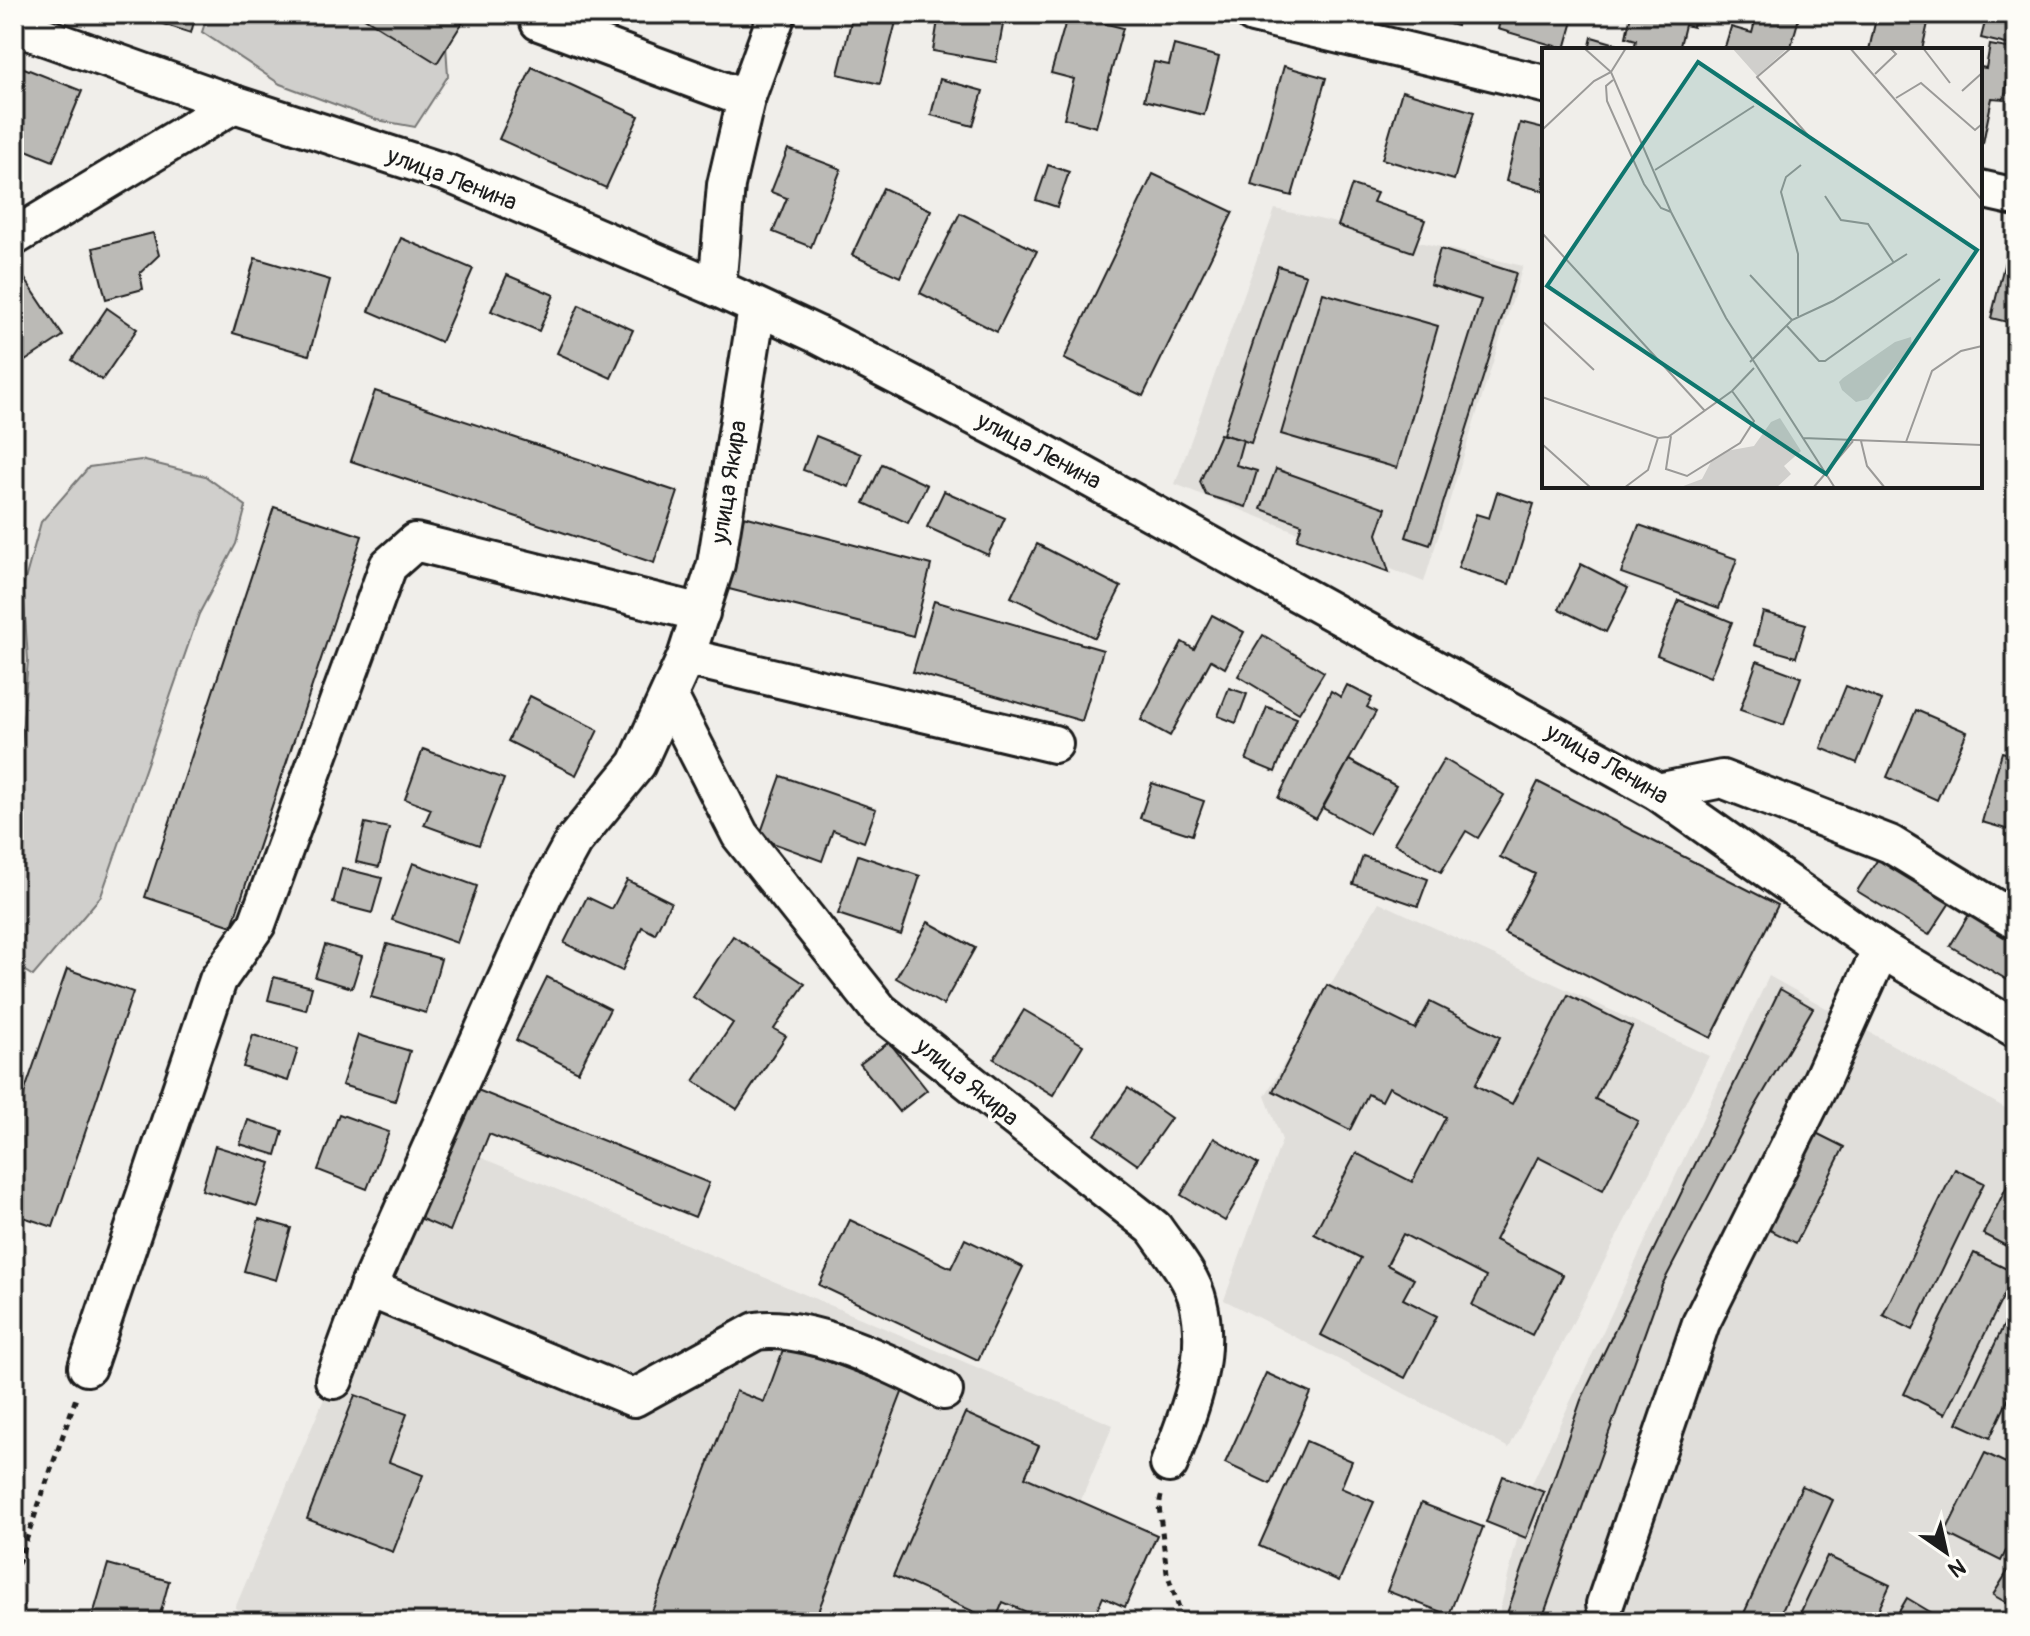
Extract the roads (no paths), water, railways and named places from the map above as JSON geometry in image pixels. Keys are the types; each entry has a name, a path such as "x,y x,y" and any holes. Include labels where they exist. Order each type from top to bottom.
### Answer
{"street":[{"path":"539,14 539,22 746,99"},
{"path":"717,288 726,185 746,99 777,14"},
{"path":"1253,14 1542,84"},
{"name":"улица Ленина","path":"14,26 234,104 447,173 717,288 816,334 1026,443 1658,792 1881,949 2016,1029"},
{"path":"14,237 234,104"},
{"path":"1982,189 2016,197"},
{"name":"улица Якира","path":"334,1380 368,1288 545,893 573,842 637,764 670,698 716,564 757,308"},
{"path":"87,1367 218,980 257,924 388,566 415,542 701,613"},
{"path":"686,657 1054,744"},
{"name":"улица Якира","path":"670,698 740,835 880,1011 1154,1228 1178,1262 1198,1301 1202,1354 1191,1409 1169,1464"},
{"path":"1658,792 1722,779 1890,844 2016,921"},
{"path":"1605,1604 1701,1323 1819,1086 1881,949"},
{"path":"368,1288 634,1398 756,1331 779,1328 898,1366 944,1391"}]}
